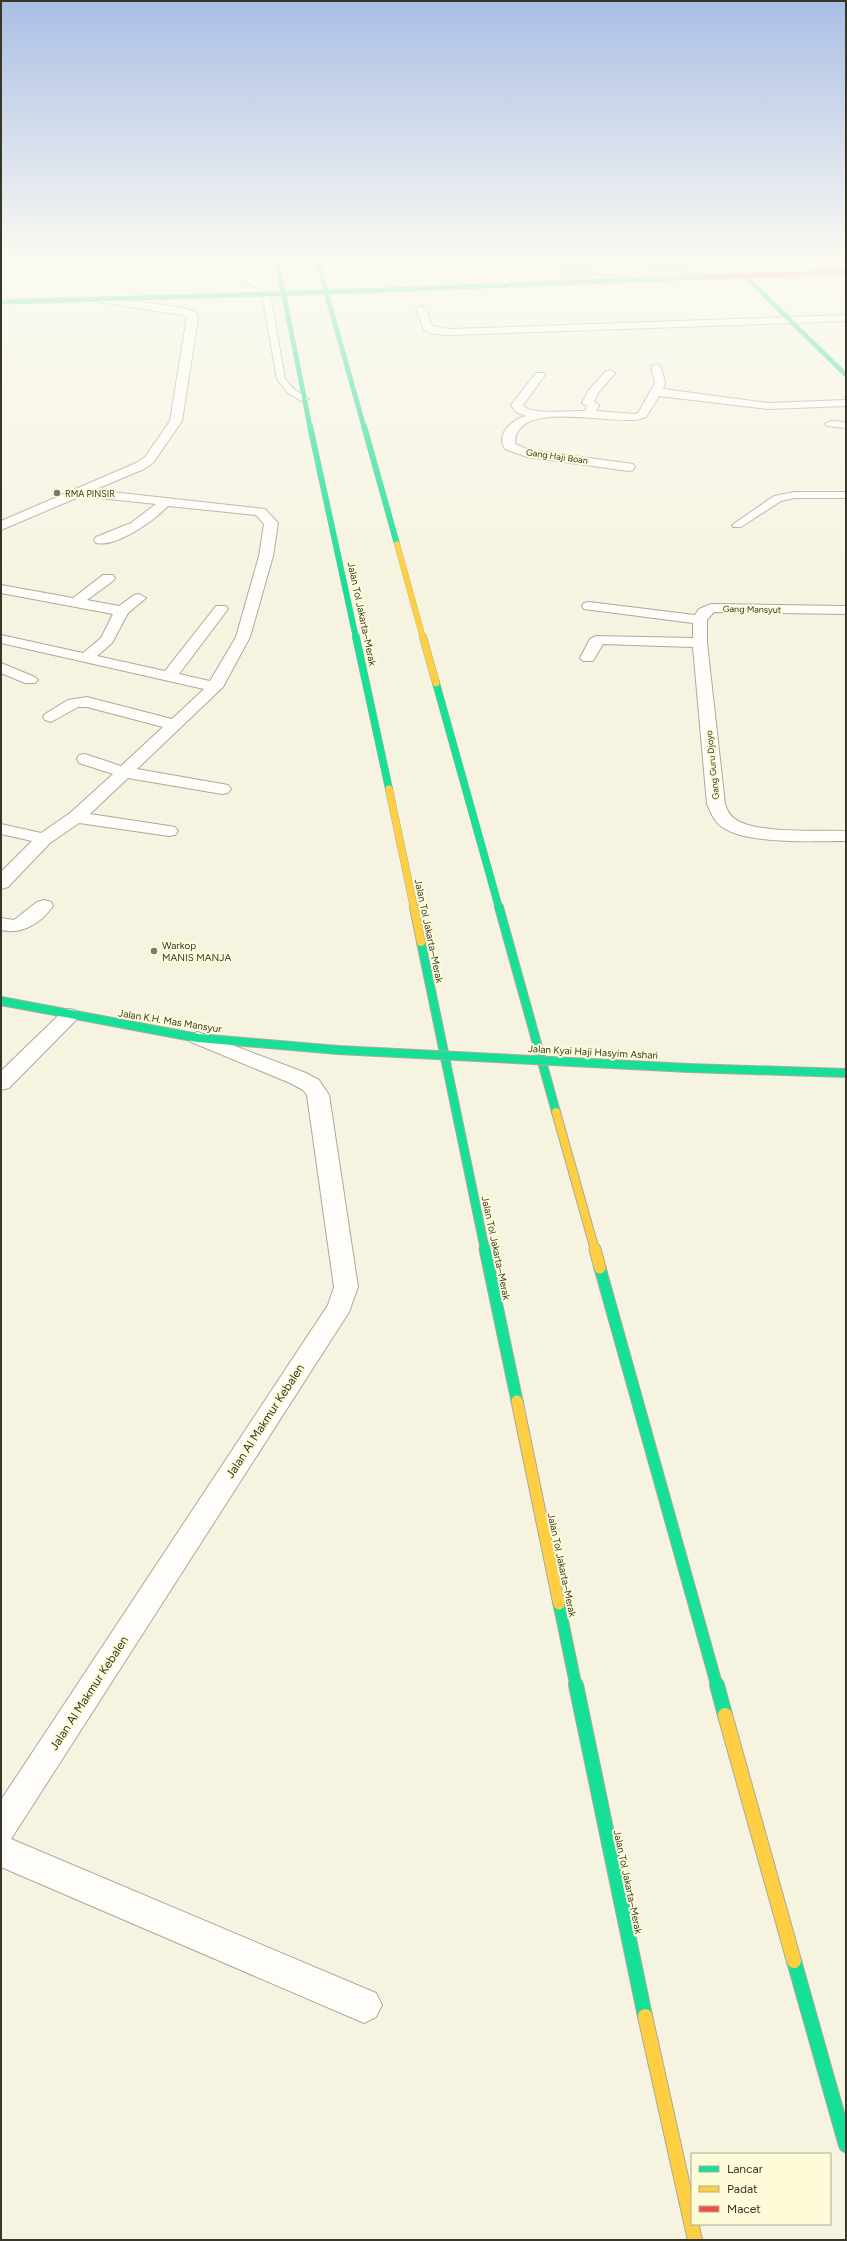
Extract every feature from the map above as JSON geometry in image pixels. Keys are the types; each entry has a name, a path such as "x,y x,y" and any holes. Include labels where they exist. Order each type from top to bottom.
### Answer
{"main road":[{"name":"Jalan Tol Jakarta–Merak","path":"297,365 361,657 656,2071 691,2223"},
{"path":"346,365 846,2145"},
{"path":"835,365 846,375"},
{"name":"Jalan K.H. Mas Mansyur","path":"1,1001 198,1038 338,1050"},
{"name":"Jalan Kyai Haji Hasyim Ashari","path":"338,1050 688,1068 846,1073"},
{"name":"Jalan Tol Jakarta–Merak","path":"692,2225 695,2240"}],"street":[{"path":"1,526 76,492 140,466 149,460 176,421 186,365"},
{"name":"Gang Haji Boan","path":"629,467 527,453 509,446 507,438 512,428 525,420 537,416 589,414 636,417 642,415 660,383 656,367"},
{"path":"589,414 593,405 588,403 593,392 610,373"},
{"name":"Gang Haji Boan","path":"537,416 520,410 517,405 540,375"},
{"path":"656,392 768,406 846,403"},
{"path":"1,883 44,839 76,817 215,687 243,637 266,556 271,523 260,512 76,492"},
{"path":"101,540 134,528 154,515 165,502"},
{"path":"75,603 108,578"},
{"path":"1,589 122,611"},
{"path":"86,658 107,640 122,611 138,598"},
{"path":"588,658 594,642 601,639 700,643 700,620 589,606"},
{"name":"Gang Mansyut","path":"700,620 704,612 711,608 846,610"},
{"path":"169,677 221,609"},
{"path":"3,642 86,658 215,687"},
{"name":"Gang Guru Djoyo","path":"700,643 716,804 721,817 738,827 759,834 846,836"},
{"path":"1,668 30,680"},
{"path":"51,717 74,703 87,702 176,725"},
{"path":"85,760 124,772 222,789"},
{"path":"76,817 169,831"},
{"path":"1,829 44,839"},
{"path":"1,924 10,927 19,926 44,906"},
{"path":"1,1083 70,1015"},
{"name":"Jalan Al Makmur Kebalen","path":"1,1828 340,1306 346,1287 318,1095 311,1085 298,1078 198,1038"},
{"path":"1,1851 364,2005"}],"lane":[{"path":"278,365 281,379 291,391 304,399"},
{"path":"830,424 846,424"},
{"path":"737,525 778,498 794,495 846,495"}],"traffic: fast":[{"path":"297,365 389,789"},
{"path":"346,365 397,544"},
{"path":"835,365 846,375"},
{"path":"436,683 556,1112"},
{"path":"421,942 517,1401"},
{"path":"1,1001 198,1038 338,1050"},
{"path":"338,1050 689,1068"},
{"path":"689,1068 846,1073"},
{"path":"600,1268 725,1715"},
{"path":"559,1604 645,2016"},
{"path":"794,1961 846,2145"}],"traffic: slow":[{"path":"397,544 436,683"},
{"path":"389,789 421,942"},
{"path":"556,1112 600,1268"},
{"path":"517,1401 559,1604"},
{"path":"725,1715 794,1961"},
{"path":"645,2016 691,2222"},
{"path":"692,2225 695,2240"}],"place":[{"name":"RMA PINSIR","path":"57,493"},
{"name":"Warkop MANIS MANJA","path":"154,951"}]}
